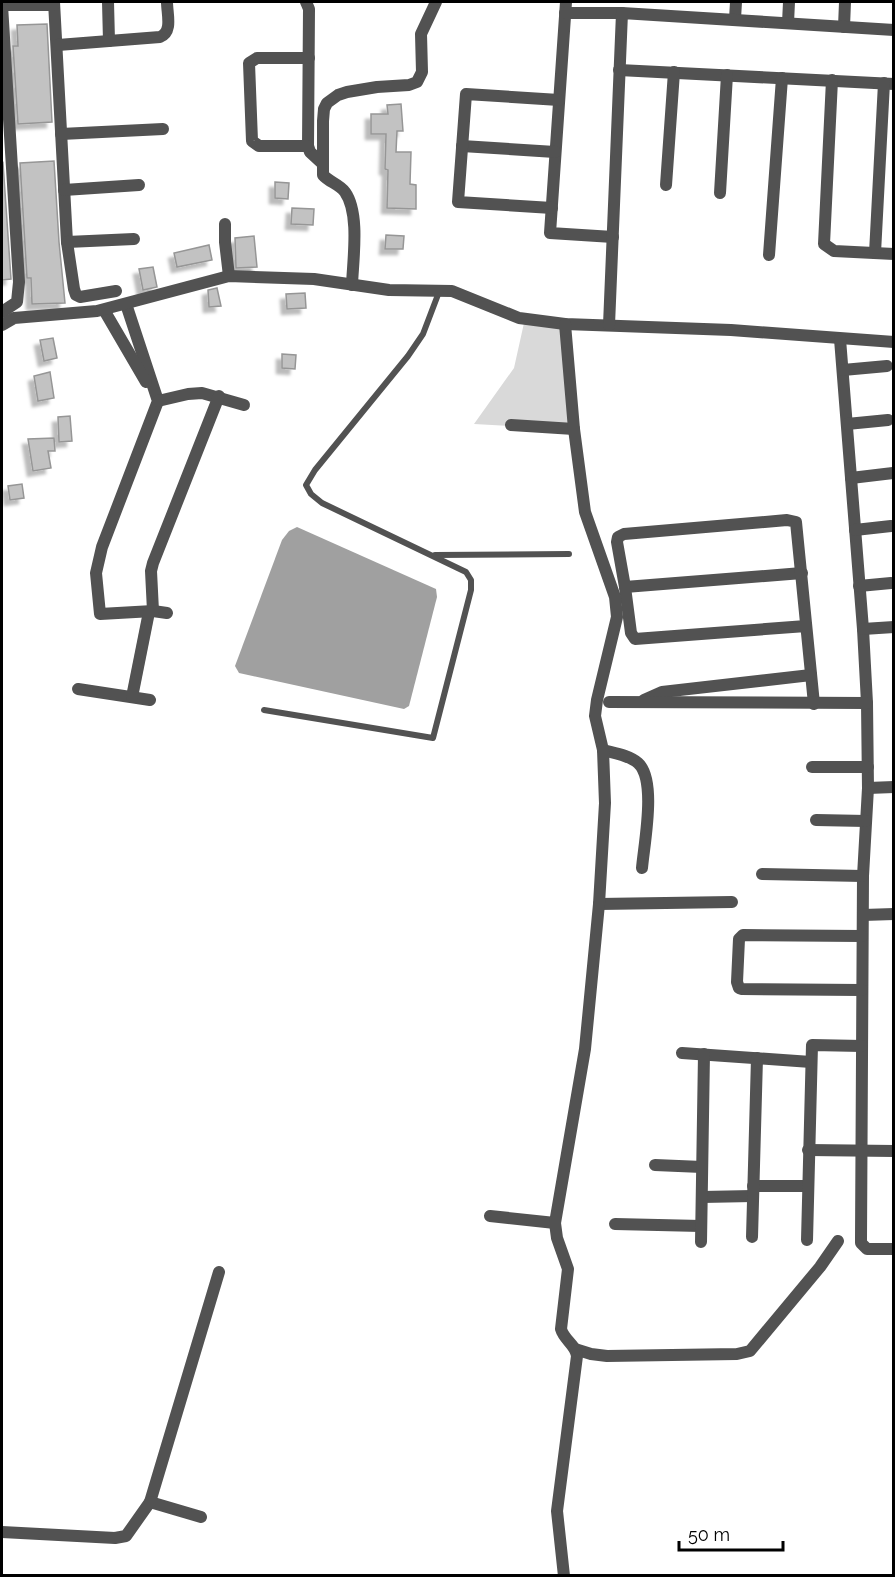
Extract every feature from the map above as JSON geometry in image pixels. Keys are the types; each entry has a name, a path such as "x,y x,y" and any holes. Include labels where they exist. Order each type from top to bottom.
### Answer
{"street":[{"path":"108,2 110,41"},
{"path":"58,45 166,35 168,30 167,2"},
{"path":"306,2 309,9 308,146 310,152 323,164"},
{"path":"352,285 353,214 348,196 323,175 323,121 327,103 347,92 409,85 417,82 422,72 421,34 436,2"},
{"path":"735,19 736,2"},
{"path":"788,23 789,2"},
{"path":"844,27 845,2"},
{"path":"2,312 18,302 19,290 2,5 54,3 67,242 76,295 80,297 116,291"},
{"path":"613,237 550,233 565,7 622,13 894,30"},
{"path":"609,325 622,13"},
{"path":"308,146 259,146 252,141 249,63 257,58 309,58"},
{"path":"618,70 889,83 875,253"},
{"path":"666,184 674,72"},
{"path":"720,193 727,75"},
{"path":"770,255 782,78"},
{"path":"832,80 824,244 834,251 894,254"},
{"path":"552,208 458,202 466,94 559,100"},
{"path":"61,134 163,129"},
{"path":"462,146 555,152"},
{"path":"64,190 139,185"},
{"path":"225,224 229,276"},
{"path":"67,242 134,239"},
{"path":"2,325 14,318 72,315 104,310 229,276 314,279 388,290 439,291 460,294 519,318 565,324 731,330 894,342"},
{"path":"126,304 158,402 102,547 96,573 100,614 151,611 167,613"},
{"path":"104,310 158,402"},
{"path":"564,1575 557,1511 577,1356 575,1348 561,1329 568,1269 557,1238 555,1223 585,1049 599,904 605,803 603,750 596,708 617,617 615,597 585,512 574,429 565,324"},
{"path":"840,339 867,703 868,788 862,915 861,1243 867,1249 894,1249"},
{"path":"843,370 887,366"},
{"path":"158,402 188,394 202,393 244,405"},
{"path":"132,696 151,611 153,563 219,396"},
{"path":"847,424 888,420"},
{"path":"511,425 574,429"},
{"path":"851,478 893,473"},
{"path":"806,626 634,639 631,633 618,537 624,534 775,520 796,522 814,704"},
{"path":"855,530 891,526"},
{"path":"625,587 802,573"},
{"path":"859,586 891,583"},
{"path":"863,629 894,627"},
{"path":"639,702 662,692 811,675"},
{"path":"78,689 150,700"},
{"path":"609,702 867,703"},
{"path":"603,750 636,761 644,770 647,783 647,808 642,868"},
{"path":"812,767 868,766"},
{"path":"868,788 894,787"},
{"path":"816,820 866,821"},
{"path":"762,874 863,876"},
{"path":"599,904 732,902"},
{"path":"862,915 894,914"},
{"path":"862,936 743,935 739,939 737,982 739,988 742,989 862,990"},
{"path":"807,1240 812,1044 862,1046"},
{"path":"682,1053 811,1062"},
{"path":"701,1242 704,1054"},
{"path":"752,1237 757,1058"},
{"path":"808,1150 894,1151"},
{"path":"655,1165 702,1167"},
{"path":"702,1197 807,1186"},
{"path":"490,1216 555,1223"},
{"path":"615,1224 701,1226"},
{"path":"575,1348 591,1354 607,1356 737,1354 750,1351 820,1267 838,1241"},
{"path":"2,1532 115,1538 126,1536 150,1503 219,1272"},
{"path":"150,1503 201,1517"}],"lane":[{"path":"264,710 433,738 471,590 471,580 466,573 322,503 311,494 306,485 315,470 408,356 423,334 439,291"},
{"path":"431,555 569,554"}],"shaded area":[{"path":"524,323 568,326 577,430 474,424 514,368"},
{"path":"297,527 436,589 437,597 409,706 404,709 239,673 235,666 282,540 289,531"}],"building":[{"path":"47,24 52,122 18,124 13,46 18,46 17,25"},
{"path":"401,104 403,131 397,131 396,152 411,152 410,184 416,185 416,209 387,208 386,134 371,134 371,114 388,114 387,105"},
{"path":"54,161 65,303 32,304 31,278 27,278 20,163"},
{"path":"2,164 11,279 2,280"},
{"path":"275,182 289,183 288,199 275,198"},
{"path":"292,208 314,209 313,225 291,224"},
{"path":"386,235 404,236 403,249 385,249"},
{"path":"254,236 257,267 236,268 235,238"},
{"path":"209,245 212,260 177,267 174,253"},
{"path":"153,267 157,287 143,290 139,269"},
{"path":"217,288 221,306 209,307 208,290"},
{"path":"305,293 306,308 287,309 286,294"},
{"path":"53,338 57,358 44,361 40,340"},
{"path":"282,354 296,355 295,369 282,368"},
{"path":"50,372 54,398 38,401 34,376"},
{"path":"70,416 72,441 59,442 58,417"},
{"path":"54,438 55,451 48,451 51,468 33,471 28,439"},
{"path":"22,484 24,498 10,500 8,486"}]}
